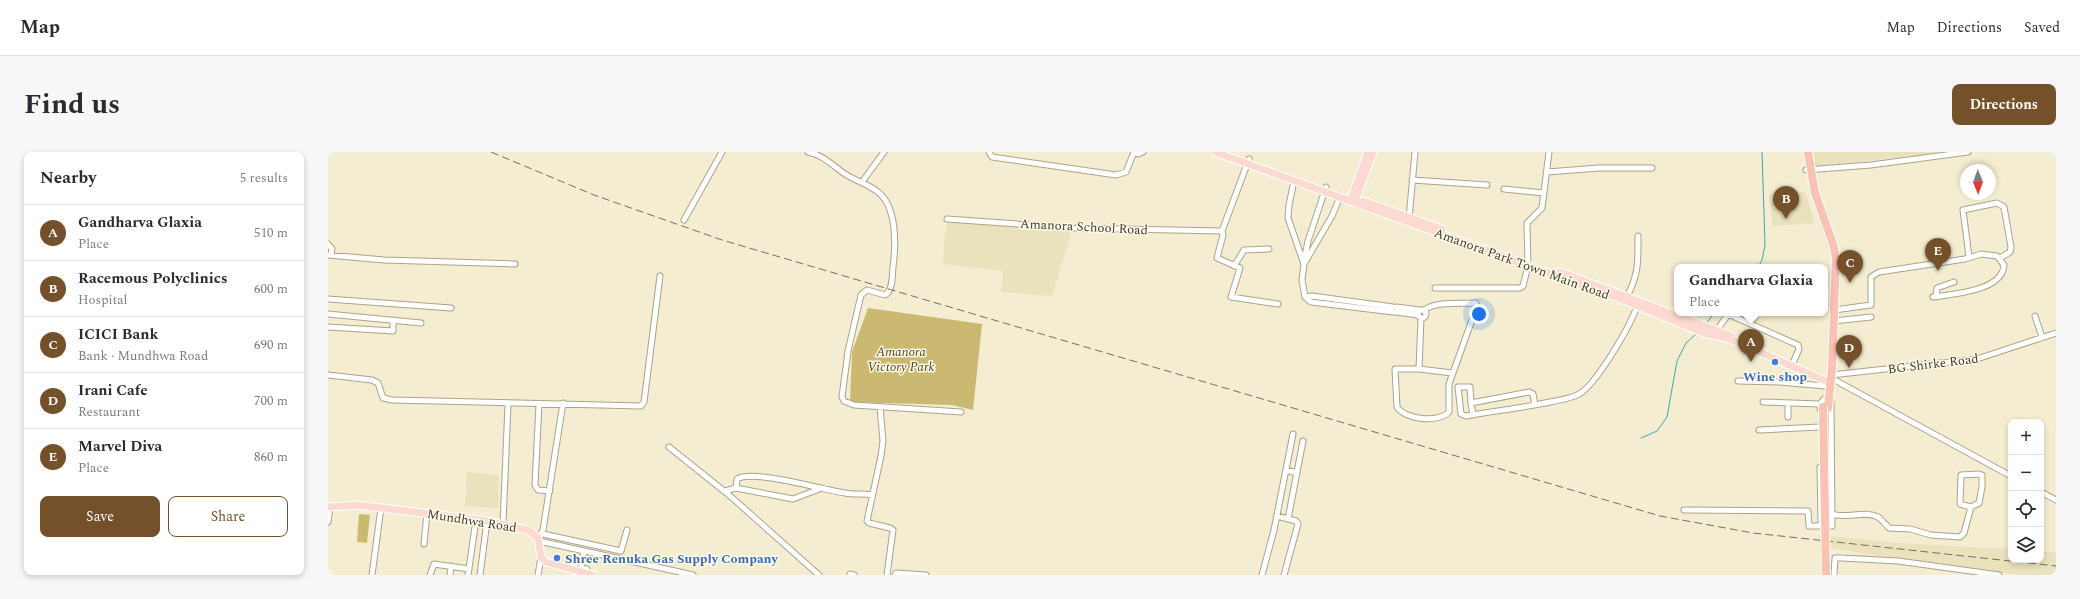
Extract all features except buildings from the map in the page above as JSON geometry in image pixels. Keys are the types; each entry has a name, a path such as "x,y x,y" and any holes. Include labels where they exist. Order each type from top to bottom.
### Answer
{"highway":[{"path":"1804,152 1809,170"},
{"path":"1808,152 1809,188 1836,266 1834,321 1825,403 1826,575"},
{"path":"1828,379 1831,249"},
{"path":"1825,403 1831,575"}],"main road":[{"name":"Amanora Park Town Main Road","path":"1215,152 1248,162 1325,190 1340,197 1409,220 1626,298 1828,379"},
{"name":"Amanora Park Town Main Road","path":"1229,152 1248,162 1294,181 1354,198 1409,220"},
{"path":"1354,198 1368,152"},
{"path":"1354,198 1374,152"},
{"name":"Amanora Park Town Main Road","path":"1707,330 1717,330 1828,379"},
{"name":"Mundhwa Road","path":"329,507 357,505 487,521 528,530 540,538"},
{"path":"540,538 541,557 546,562 592,575"}],"street":[{"path":"684,220 722,152"},
{"path":"808,152 821,156 846,175 878,191 885,198 891,209 894,265 891,288 887,295 867,290 861,295 848,351 842,397 849,404 961,412"},
{"path":"862,182 884,152"},
{"path":"988,152 992,157 1116,175 1126,172 1134,152 1138,154 1143,152"},
{"path":"1409,220 1415,152"},
{"path":"1435,288 1520,288 1523,286 1528,263 1527,223 1542,208 1549,152"},
{"path":"1809,170 1872,165 1948,153 1968,152"},
{"path":"1248,162 1222,231 1223,235 1217,258 1240,268 1231,297 1278,304"},
{"path":"1547,172 1599,168 1652,168"},
{"path":"1412,180 1488,185"},
{"path":"1294,181 1288,218 1304,264"},
{"path":"1504,189 1544,193"},
{"path":"1325,190 1308,241 1302,280 1305,297 1312,296 1419,313 1428,307 1443,304 1477,304 1448,386 1450,410 1447,414 1442,418 1413,418 1405,414 1397,407 1394,371 1396,368 1419,368 1452,373"},
{"path":"1304,264 1332,216 1340,197"},
{"path":"1969,258 1963,210 1997,203 2004,207 2011,247 2010,252 2000,258"},
{"name":"Amanora School Road","path":"947,219 1072,228 1222,231"},
{"path":"1626,298 1635,282 1638,262 1638,236"},
{"path":"328,244 332,249 330,255 392,260 515,264"},
{"path":"1234,266 1244,250 1269,249"},
{"path":"1834,310 1871,305 1871,277 1879,272 1988,254 2000,258 2004,265 2004,270 1999,279 1988,285 1966,292 1935,297 1939,286 1954,282"},
{"path":"328,375 372,380 378,384 381,395 387,400 508,404 563,403 642,405 660,276"},
{"path":"328,299 451,308"},
{"path":"1473,415 1470,387 1458,388 1461,414 1466,416 1473,415 1535,405 1573,397 1587,388 1628,326 1638,304"},
{"path":"1419,313 1419,368"},
{"path":"328,314 421,323"},
{"path":"1717,330 1727,316"},
{"path":"1735,316 1798,345 1799,349 1793,363"},
{"path":"2035,316 2042,337"},
{"path":"1834,321 1871,317"},
{"path":"328,327 393,331 394,320"},
{"name":"BG Shirke Road","path":"1828,379 1977,359 2056,333"},
{"path":"1738,381 1780,382 1828,379 2008,474"},
{"path":"1471,403 1529,392 1533,394 1535,405"},
{"path":"1684,510 1808,511 1809,526 1832,526 1832,407 1825,403 1763,402"},
{"path":"540,538 550,491 563,403"},
{"path":"1788,403 1788,416"},
{"path":"1822,526 1820,427 1825,403"},
{"path":"503,524 508,404"},
{"path":"539,404 535,485 538,490 550,491"},
{"path":"880,407 882,441 881,456 872,495 868,522 893,530 887,575"},
{"path":"1759,430 1820,427"},
{"path":"1262,575 1277,516 1293,434"},
{"path":"1288,519 1304,441"},
{"path":"669,447 725,491 819,575"},
{"path":"1820,457 1832,457"},
{"path":"1286,470 1297,473"},
{"path":"1832,514 1840,516 1872,515 1879,518 1890,528 1910,529 1931,535 1957,537 1964,533 1971,507 1979,503 1982,487 1982,475 1963,473 1960,476 1960,504 1971,507"},
{"path":"736,488 737,479 750,475 823,487 846,494 872,495"},
{"path":"725,491 736,488 793,498 823,487"},
{"path":"2044,494 2056,500"},
{"path":"328,522 329,507"},
{"path":"372,575 381,508"},
{"path":"424,544 427,513"},
{"path":"1277,516 1296,521 1298,524 1284,575"},
{"path":"468,575 476,520"},
{"path":"480,575 487,521"},
{"path":"540,538 621,551 626,530"},
{"path":"540,538 584,551 692,575"},
{"path":"584,551 580,567 587,569"},
{"path":"538,575 541,557"},
{"path":"1834,575 1835,558 1898,561 1999,575"},
{"path":"1823,560 1823,575"},
{"path":"430,575 434,564 470,569"},
{"path":"450,575 452,566"},
{"path":"896,575 896,573 926,575"}],"shaded area":[{"path":"1813,152 1944,152 1815,167"},
{"path":"1805,192 1815,223 1773,226 1769,195"},
{"path":"948,222 1019,225 1072,230 1052,296 1001,292 1003,271 943,264 945,233"},
{"path":"467,472 499,475 498,508 465,506"},
{"path":"1819,535 1897,543 2008,549 2008,563 2044,563 2044,551 2056,553 2056,575 2019,575 1896,559 1819,546"}],"green space":[{"name":"Amanora Victory Park","path":"868,308 982,324 973,410 952,405 850,402 852,352"},
{"path":"359,514 370,515 367,543 357,542"}],"waterway":[{"path":"1760,264 1765,245 1762,152"},
{"path":"1706,324 1712,316"},
{"path":"1641,438 1657,431 1667,417 1677,361 1686,343 1697,333"}],"railway":[{"path":"491,152 594,195 722,240 1660,516 1753,533 2056,566"}],"place":[{"name":"Racemous Polyclinics","path":"1786,219"},
{"name":"Marvel Diva","path":"1938,271"},
{"name":"ICICI Bank","path":"1850,283"},
{"name":"Gandharva Glaxia","path":"1751,362"},
{"name":"Wine shop","path":"1775,362"},
{"name":"Irani Cafe","path":"1849,368"},
{"name":"Shree Renuka Gas Supply Company","path":"557,558"}]}
